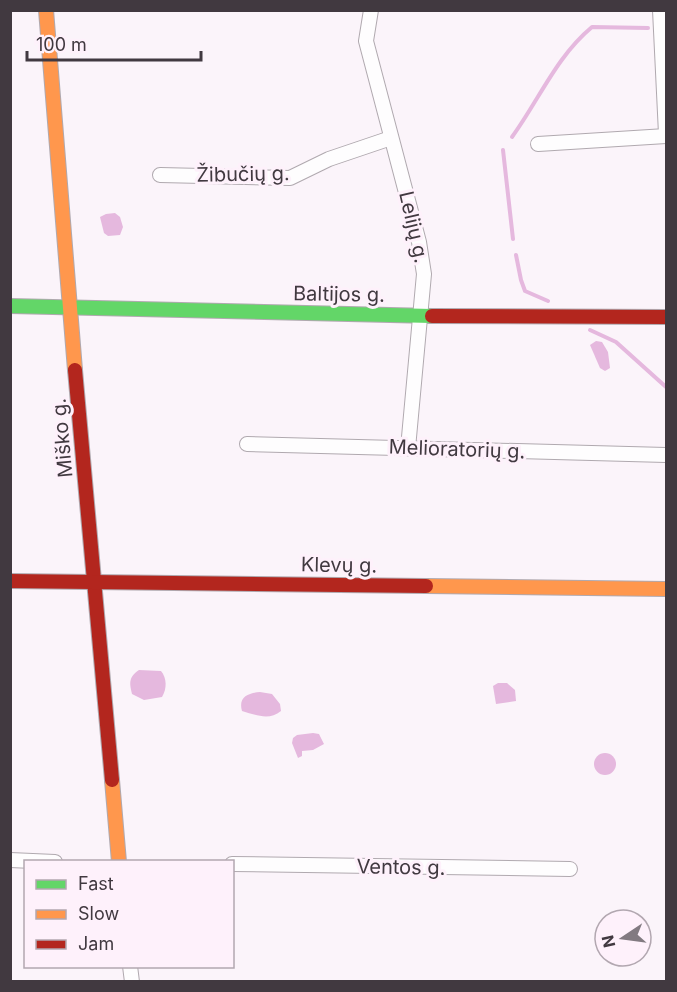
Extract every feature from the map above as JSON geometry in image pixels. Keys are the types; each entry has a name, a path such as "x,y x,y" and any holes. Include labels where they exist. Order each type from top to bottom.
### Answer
{"street":[{"name":"Miško g.","path":"46,10 119,860"},
{"name":"Lelijų g.","path":"371,10 366,41 419,243 424,274 408,448"},
{"path":"538,144 666,135 660,10"},
{"name":"Žibučių g.","path":"160,175 290,178 329,159 392,138"},
{"name":"Baltijos g.","path":"10,306 420,316 666,317"},
{"name":"Melioratorių g.","path":"247,444 666,455"},
{"name":"Klevų g.","path":"10,581 666,589"},
{"name":"Ventos g.","path":"234,864 570,869"}],"shaded area":[{"path":"115,213 120,217 123,227 120,235 108,236 104,233 100,217"},
{"path":"596,341 602,342 608,352 610,368 605,371 600,368 590,345"},
{"path":"139,670 161,671 166,684 162,697 144,700 132,694 131,680"},
{"path":"498,683 507,683 515,690 516,701 496,704 493,686"},
{"path":"252,693 272,694 280,704 281,711 267,716 242,711 243,699"},
{"path":"319,734 324,744 313,750 302,751 302,756 298,758 292,743 293,738 297,735"},
{"path":"605,753 613,756 616,764 613,772 605,775 597,772 594,764 597,756"}],"waterway":[{"path":"512,137 558,65 592,27 648,28"},
{"path":"503,150 513,239"},
{"path":"516,255 525,291 548,301"},
{"path":"590,330 616,342 666,387"}],"traffic: fast":[{"path":"10,306 432,316"}],"traffic: slow":[{"path":"46,10 75,370"},
{"path":"426,586 666,589"},
{"path":"112,780 119,860"}],"traffic: jam":[{"path":"432,316 666,317"},
{"path":"75,370 112,780"},
{"path":"10,581 426,586"}]}
